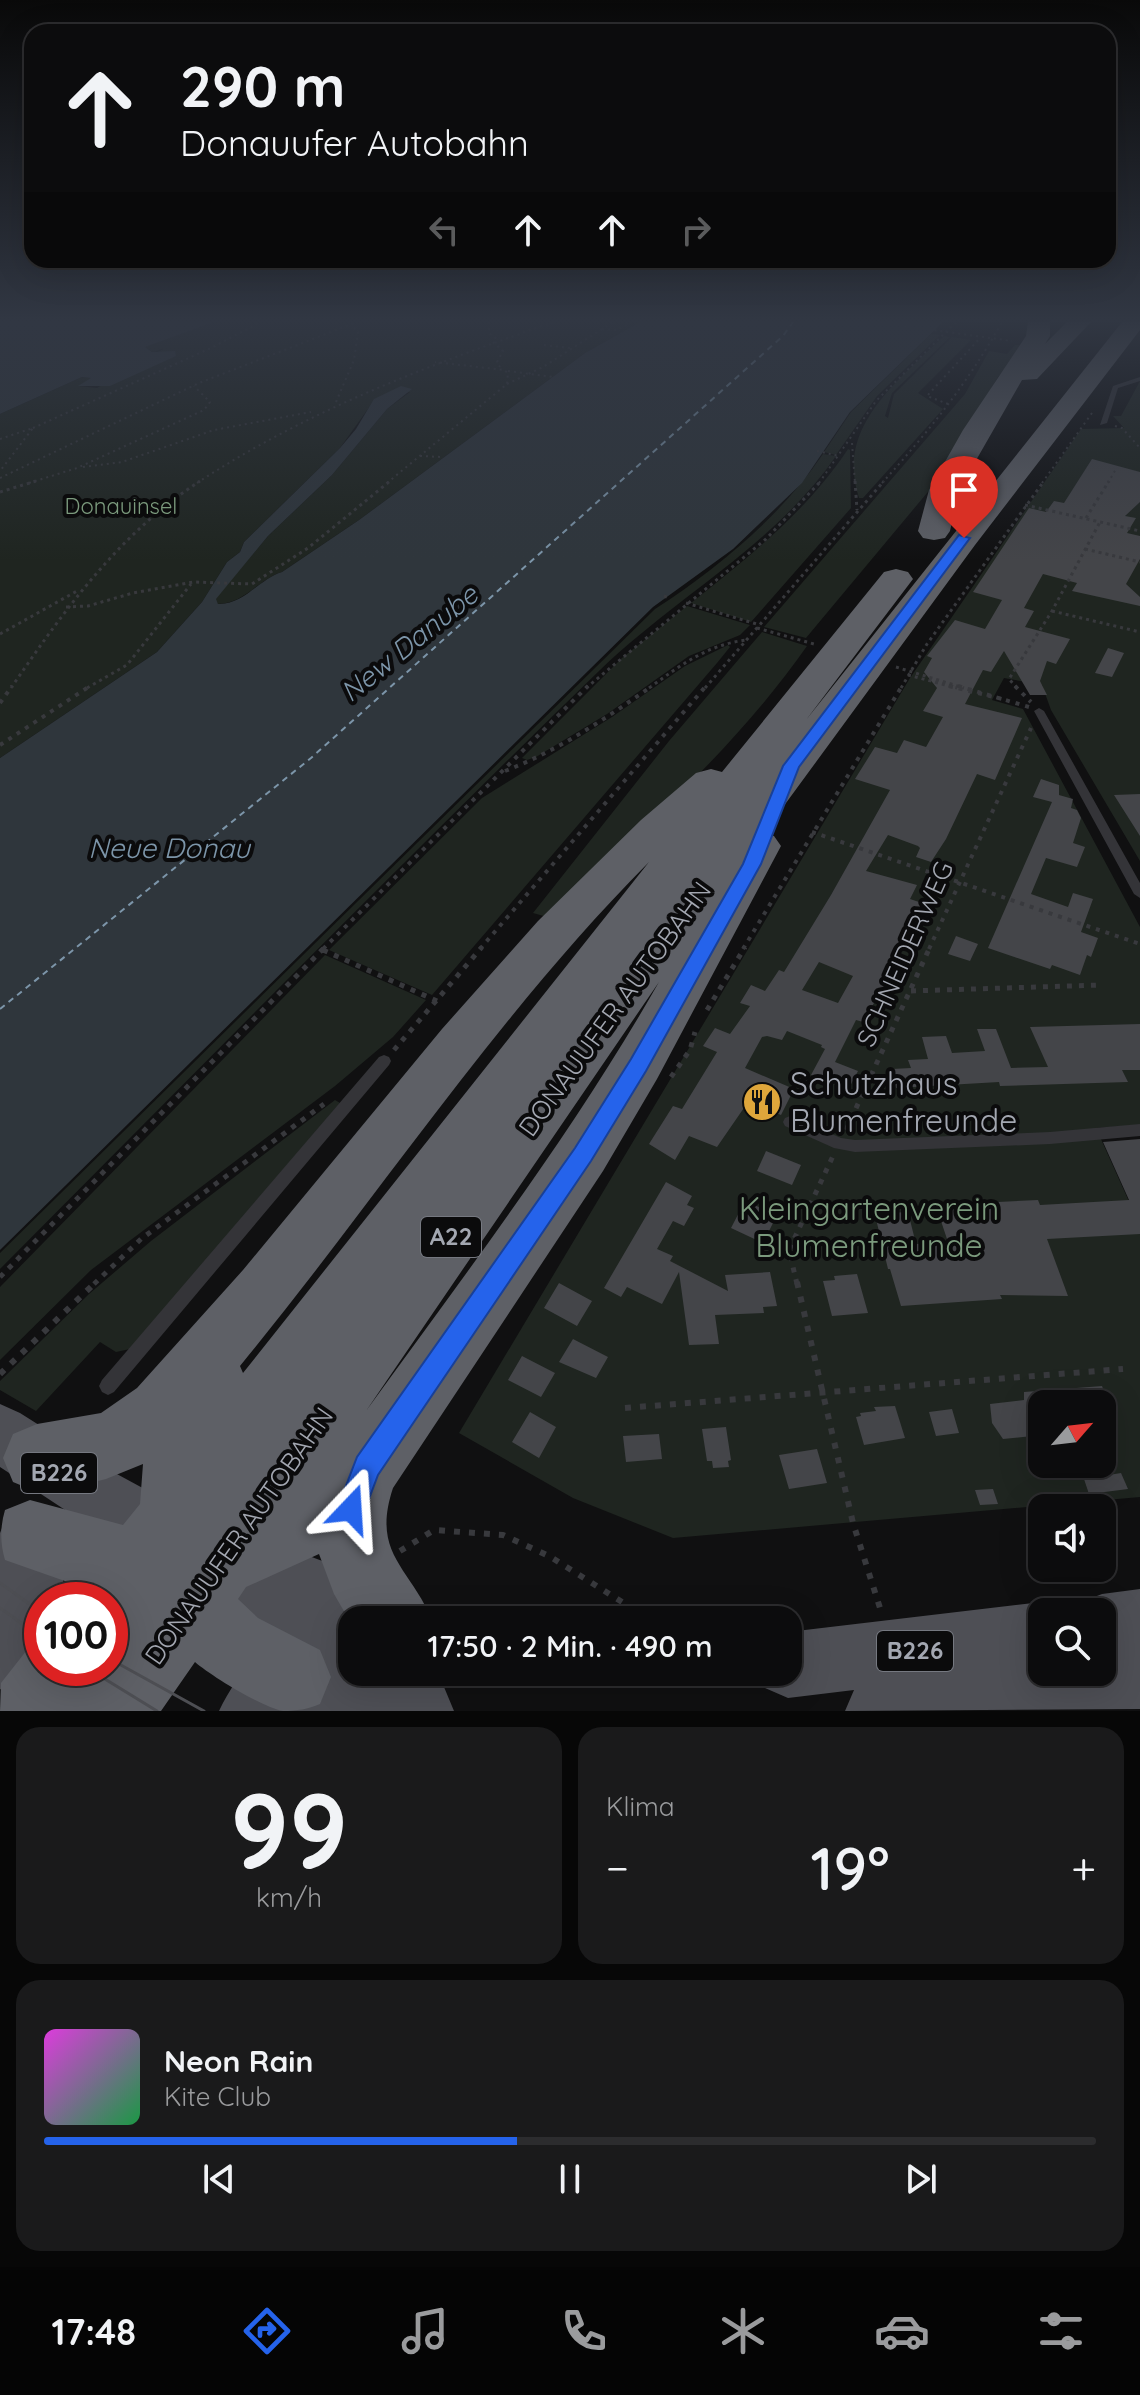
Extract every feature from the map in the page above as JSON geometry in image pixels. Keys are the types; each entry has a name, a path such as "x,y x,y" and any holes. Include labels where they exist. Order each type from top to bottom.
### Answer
{"highway":[{"path":"934,531 944,490 977,430 998,402"},
{"name":"DONAUUFER AUTOBAHN","path":"115,1711 602,1025 786,745 934,531 1042,402"},
{"name":"DONAUUFER AUTOBAHN","path":"154,1567 560,1007 1085,402"},
{"path":"18,1446 77,1455 100,1449 142,1427 165,1407 251,1309 441,1065 512,982 676,810 786,745"},
{"path":"154,1567 332,1503 367,1467 583,1155 639,1065 752,864 786,745"},
{"path":"154,1567 183,1435 251,1309"},
{"path":"367,1467 351,1509 351,1543 362,1577 384,1606"},
{"path":"154,1567 273,1694"}],"main road":[{"name":"B226","path":"18,1446 154,1567 344,1600 355,1606"},
{"path":"154,1567 338,1631"},
{"path":"128,1587 154,1567"},
{"path":"144,1711 154,1567"},
{"path":"1116,1624 1140,1621"},
{"name":"B226","path":"802,1663 1028,1636"},
{"name":"B226","path":"879,1711 1140,1676"},
{"path":"273,1694 357,1697 420,1711"}],"lane":[{"path":"1103,423 1105,402"},
{"path":"1039,711 1140,894"},
{"path":"108,1386 384,1061"},
{"path":"790,1122 839,1144 1050,1138 1140,1130"}],"path":[{"path":"0,439 91,402"},
{"path":"0,478 160,402"},
{"path":"0,492 77,468 204,410 210,402"},
{"path":"0,703 66,607 120,546 185,492 261,442 336,402"},
{"path":"66,607 88,606 133,593 193,582 231,586 252,584 308,548 485,402"},
{"path":"0,1277 602,672 766,539 812,492 851,441 875,402"},
{"path":"384,1061 857,510 930,430 949,404 943,402"},
{"path":"703,1017 908,675 1100,402"},
{"path":"77,468 122,462 214,430 318,411"},
{"path":"0,471 33,428"},
{"path":"1122,428 1140,448"},
{"path":"851,441 857,510"},
{"path":"817,451 839,456"},
{"path":"418,456 442,457"},
{"path":"1085,519 1116,469"},
{"path":"1025,505 1140,531"},
{"path":"1039,711 1009,679 1052,611 1100,522"},
{"path":"1085,549 1140,562"},
{"path":"0,745 103,677 127,665 193,582"},
{"path":"0,634 79,590"},
{"path":"684,603 787,636"},
{"path":"1052,611 1140,632"},
{"path":"502,772 530,763 562,745 699,653 724,643 746,640"},
{"path":"908,675 994,699 1005,699"},
{"path":"995,695 1039,711"},
{"name":"SCHNEIDERWEG","path":"880,1608 853,1523 789,1250 1039,711"},
{"path":"812,832 1140,944"},
{"path":"322,950 437,1001"},
{"path":"911,991 1102,985"},
{"path":"664,1088 690,1050 695,1031"},
{"path":"0,1374 141,1239 325,1103"},
{"path":"625,1408 1123,1369"},
{"path":"397,1553 434,1530 503,1535 549,1556 628,1606"}],"green space":[{"name":"Donauinsel","path":"27,402 373,402 340,448 244,542 240,552 227,562 202,602 157,652 0,758 0,414"},
{"name":"Donauinsel","path":"397,402 519,402 359,520 282,572 236,600 218,604 215,599 268,536 332,475 387,409"},
{"path":"861,402 873,402 836,455 824,452"},
{"path":"880,402 889,402 885,416 888,418 892,402 932,402 943,409 863,498 859,498 854,473 856,449 863,428"},
{"path":"958,402 984,402 942,475 806,638 764,627"},
{"name":"Kleingartenverein Blumenfreunde","path":"1129,402 1140,402 1140,861 1051,710 1042,685 1004,678 992,700 1023,709 1140,927 1140,1125 1096,1128 1140,1226 1140,1497 1116,1499 1116,1494 1028,1494 1028,1507 673,1538 573,1498 459,1433 910,678 1081,429 1124,428 1113,416 1121,416"},
{"path":"848,449 851,508 751,622 691,603 796,513"},
{"path":"823,454 836,456 784,517 599,671 0,1269 0,1253 655,609 725,558 768,519"},
{"path":"687,606 750,625 740,635 689,656 607,714 536,757 522,758 622,658"},
{"path":"762,632 807,646 749,720 684,789 547,917 533,913 669,741"},
{"path":"728,645 730,647 717,663 432,995 329,950 482,798 612,717 685,666"},
{"path":"325,955 426,1000 393,1037 335,1086 91,1270 0,1360 0,1287"},
{"path":"335,1100 340,1103 130,1349 116,1352 100,1342 36,1411 0,1390 0,1381 89,1294 151,1241"}],"water":[{"path":"0,402 27,402 0,414"},
{"name":"Neue Donau","path":"372,402 396,402 332,475 268,536 216,599 218,604 244,596 359,520 519,402 860,402 850,412 802,483 733,549 653,607 0,1250 0,758 157,652 202,602 227,562 240,552 244,542 340,448"}],"building":[{"path":"1092,459 1140,472 1140,502 1125,516 1136,518 1127,533 1140,536 1140,559 1126,584 1140,597 1140,606 1072,591 1077,583 1043,574 1024,608 1034,611 1025,627 1070,639 1056,664 1047,661 1040,681 1047,695 1030,695 1004,651 991,672 983,670 965,704 1022,718 995,780 977,774 946,839 931,862 916,857 918,846 888,835 866,871 917,885 910,899 925,904 889,977 863,1022 856,1020 835,1062 858,1071 848,1090 811,1075 825,1049 822,1045 787,1031 782,1040 762,1037 745,1068 794,1089 781,1115 748,1102 717,1147 689,1136 675,1160 649,1144 673,1106 682,1109 717,1052 703,1046 715,1028 730,1034 750,1006 740,1003 751,985 765,991 779,970 784,972 831,895 890,790 855,779 875,747 897,753 904,740 926,747 943,717 923,711 937,688 924,672 932,658 927,656 955,620 985,629 1002,600 973,592 1029,508 1046,512 1054,501 1064,503","holes":["819,962 853,976 838,1003 802,990"]},
{"path":"1108,648 1124,653 1112,677 1095,673"},
{"path":"1041,779 1059,785 1059,795 1073,799 1071,808 1077,810 1081,818 1073,843 1085,847 1077,867 1046,858 1031,894 1068,907 1073,893 1093,899 1081,932 1098,938 1091,957 1087,955 1080,975 1052,965 1050,969 988,948 1052,802 1033,797"},
{"path":"1140,794 1140,836 1114,795"},
{"path":"956,936 978,944 970,961 948,954"},
{"path":"1140,1024 1140,1070 1122,1070 1128,1082 1000,1086 999,1082 896,1088 892,1069 911,1068 908,1060 928,1059 922,1037 946,1036 952,1053 985,1051 977,1029 996,1029 1011,1068 1048,1067 1030,1027"},
{"path":"1140,1139 1140,1234 1047,1239 1068,1296 1000,1295 1002,1299 901,1306 876,1219 891,1218 889,1213 908,1212 916,1244 948,1242 937,1209 1038,1200 1040,1205 1129,1200 1103,1142"},
{"path":"766,1151 801,1165 792,1185 757,1171"},
{"path":"666,1182 692,1196 687,1205 694,1208 684,1226 673,1221 657,1249 673,1256 670,1261 728,1291 725,1275 770,1272 777,1306 763,1307 764,1313 715,1315 719,1344 689,1345 679,1272 662,1304 627,1287 621,1297 604,1288"},
{"path":"745,1201 777,1215 763,1243 731,1228"},
{"path":"857,1274 868,1313 832,1316 823,1281 835,1280 834,1276"},
{"path":"559,1283 592,1301 577,1326 544,1308"},
{"path":"573,1339 608,1357 596,1378 559,1362"},
{"path":"522,1356 555,1373 541,1397 508,1380"},
{"path":"1102,1386 1104,1390 1050,1390"},
{"path":"1024,1392 1028,1392 1028,1436 1003,1439 992,1423 990,1404 1024,1400"},
{"path":"895,1406 905,1438 864,1445 856,1417 861,1416 860,1413 876,1411 874,1407"},
{"path":"952,1409 959,1433 936,1436 929,1412"},
{"path":"530,1412 556,1427 539,1458 512,1442"},
{"path":"726,1427 731,1460 728,1461 729,1467 713,1468 712,1461 707,1461 702,1429"},
{"path":"659,1434 662,1459 626,1462 623,1436"},
{"path":"817,1449 827,1483 789,1489 779,1455"},
{"path":"1121,1473 1128,1489 1089,1494 1084,1479 1116,1478 1116,1474"},
{"path":"993,1489 998,1504 980,1505 975,1490"}],"ferry route":[{"path":"0,1009 311,758 709,402"}],"tram line":[{"path":"0,1583 24,1600"},
{"path":"0,1608 24,1625"},
{"path":"128,1669 204,1711"},
{"path":"116,1686 157,1711"}],"place":[{"name":"Schutzhaus Blumenfreunde","path":"762,1102"}],"route":[{"path":"351,1509 367,1467 583,1155 639,1065 752,864 791,766 964,538"}],"water label":[{"name":"New Danube","path":"409,643"}]}
